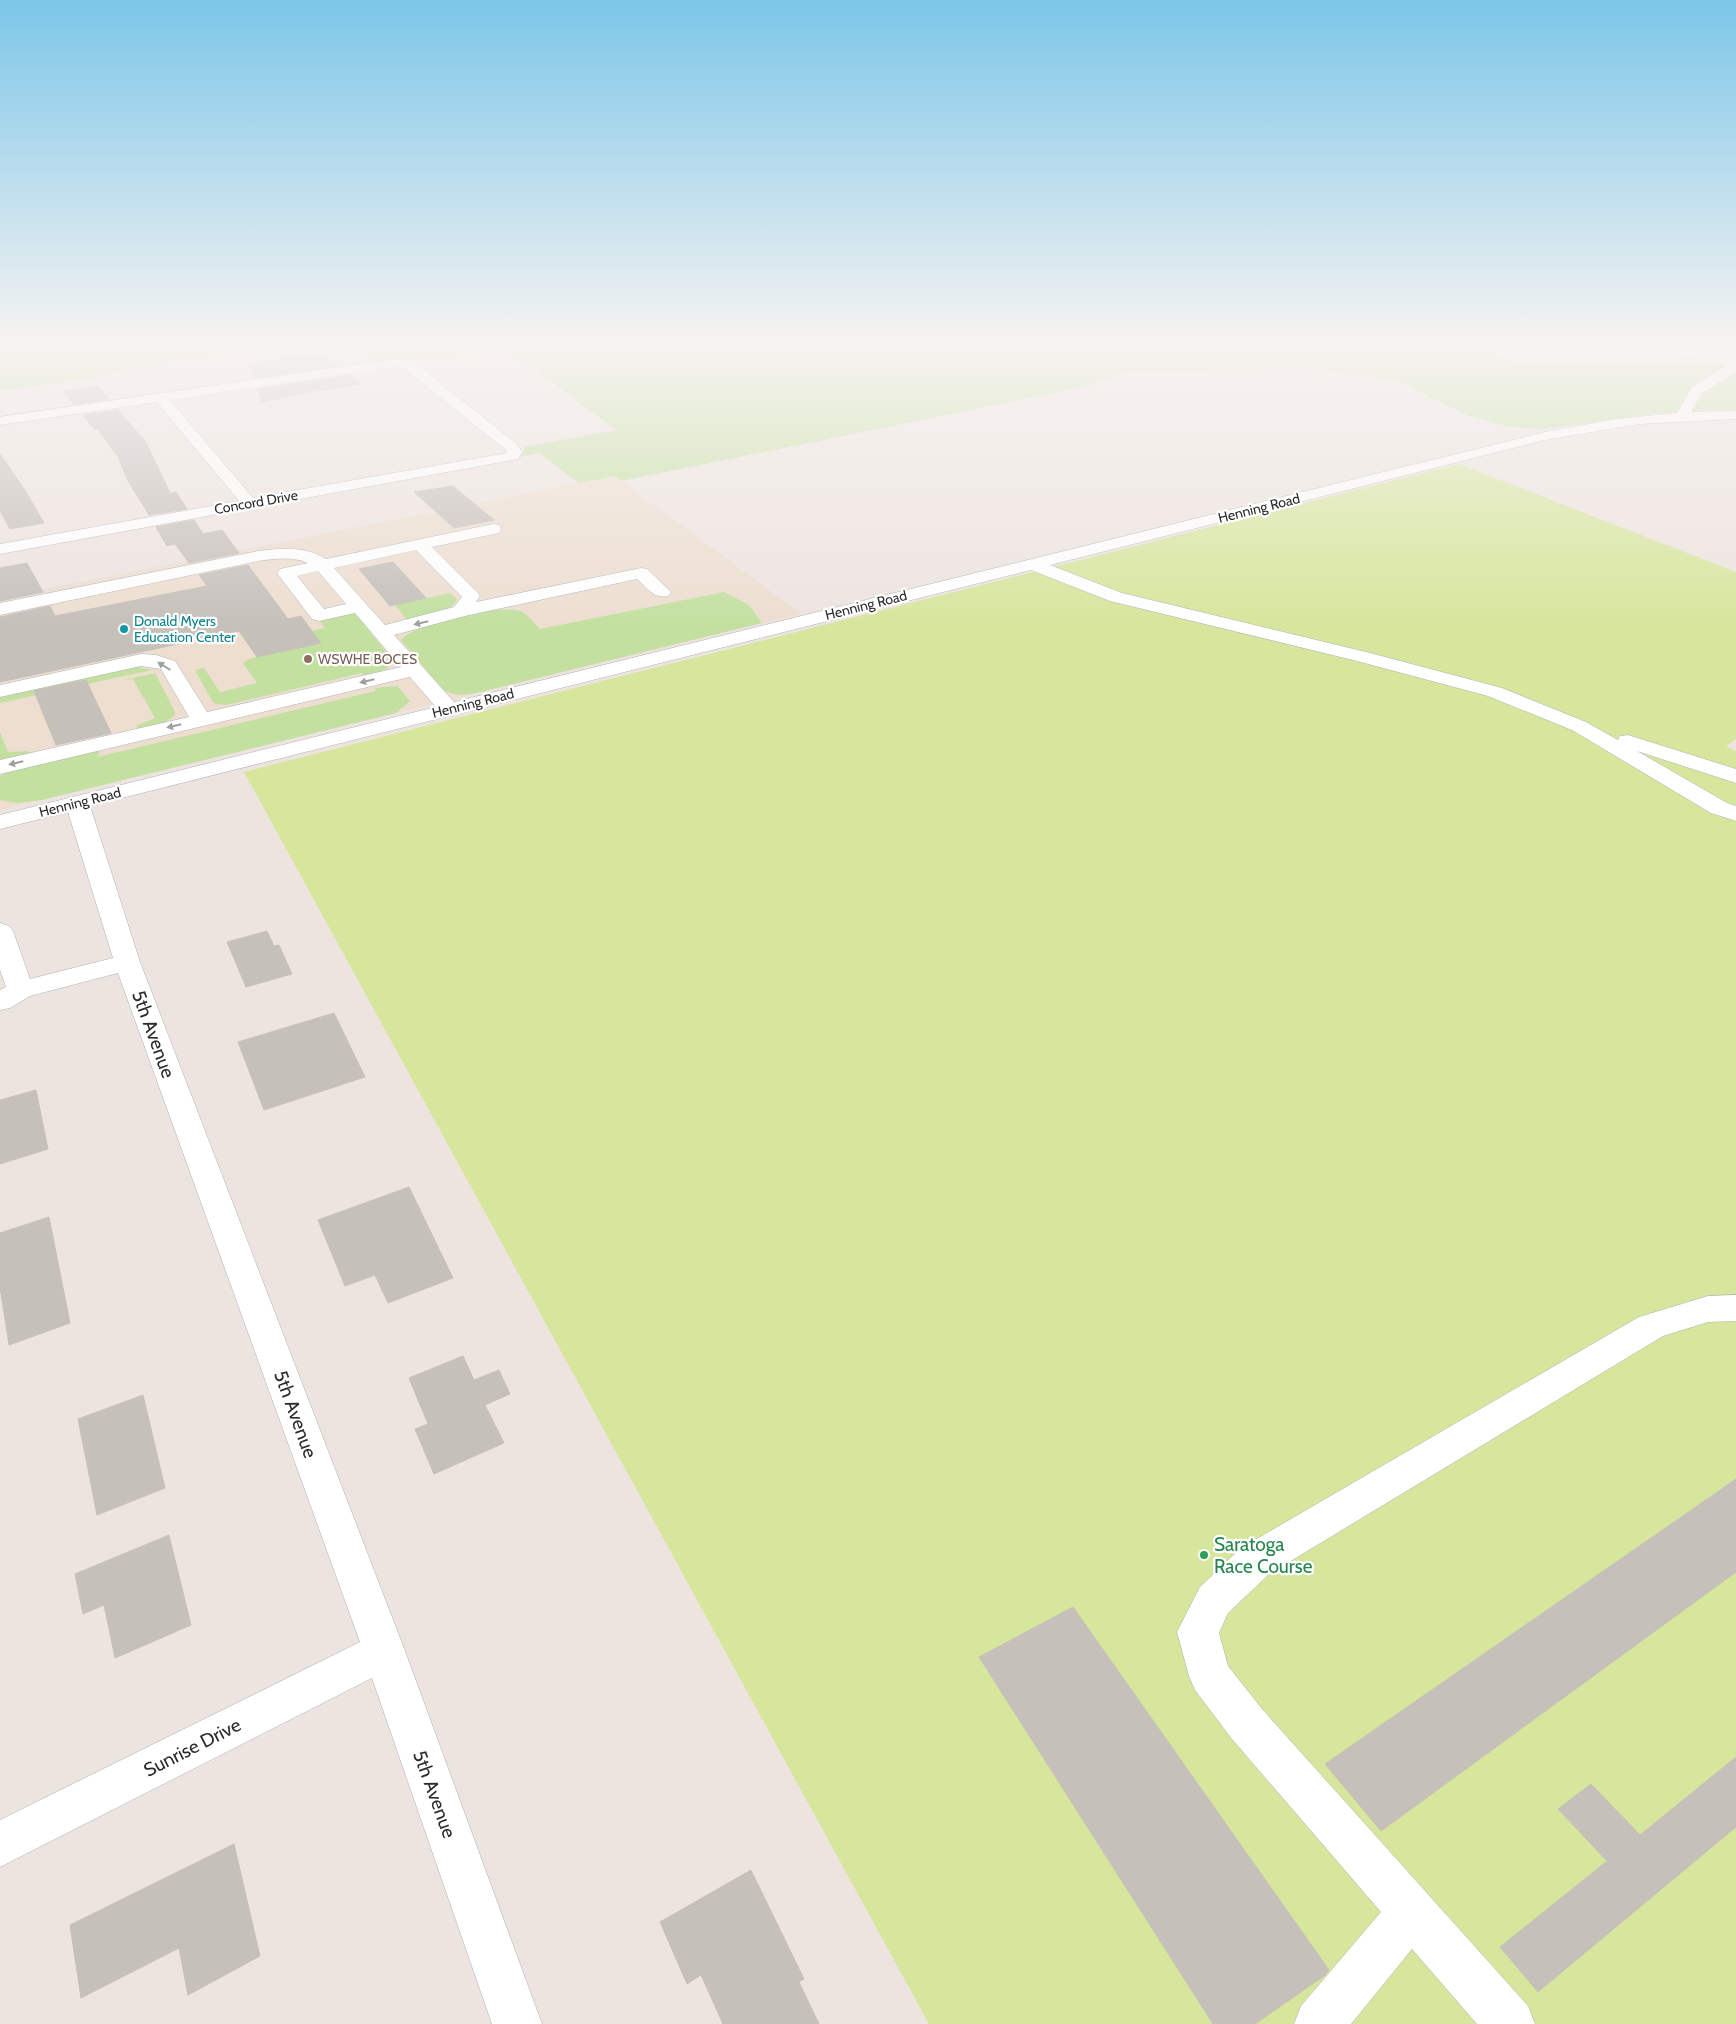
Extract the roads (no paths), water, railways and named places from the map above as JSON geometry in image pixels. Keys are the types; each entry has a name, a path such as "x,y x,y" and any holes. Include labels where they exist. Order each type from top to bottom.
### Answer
{"street":[{"path":"193,436 249,503"},
{"name":"Concord Drive","path":"0,549 513,456 515,452 512,447 499,436"},
{"name":"Henning Road","path":"0,822 1542,436"},
{"path":"359,607 319,615 286,573 493,529"},
{"path":"420,544 471,596 461,611"},
{"path":"0,609 263,555 300,555 316,560 322,565 449,709"},
{"path":"1033,564 1116,597 1364,657 1495,692 1579,726 1736,776"},
{"path":"381,632 433,620 461,611 641,573 662,592"},
{"path":"0,691 141,660 156,661 168,665 200,720"},
{"path":"0,767 414,670"},
{"path":"1579,726 1719,808 1736,814"},
{"name":"5th Avenue","path":"77,803 127,962 384,1651 517,2024"},
{"path":"0,931 10,996 127,962"},
{"path":"1510,2024 1246,1724 1210,1676 1198,1632 1214,1600 1255,1561 1651,1326 1708,1309 1736,1308"},
{"name":"Sunrise Drive","path":"0,1844 384,1651"},
{"path":"1319,2024 1412,1912"}],"place":[{"name":"Donald Myers Education Center","path":"124,629"},
{"name":"WSWHE BOCES","path":"308,659"},
{"name":"Saratoga Race Course","path":"1204,1555"}]}
